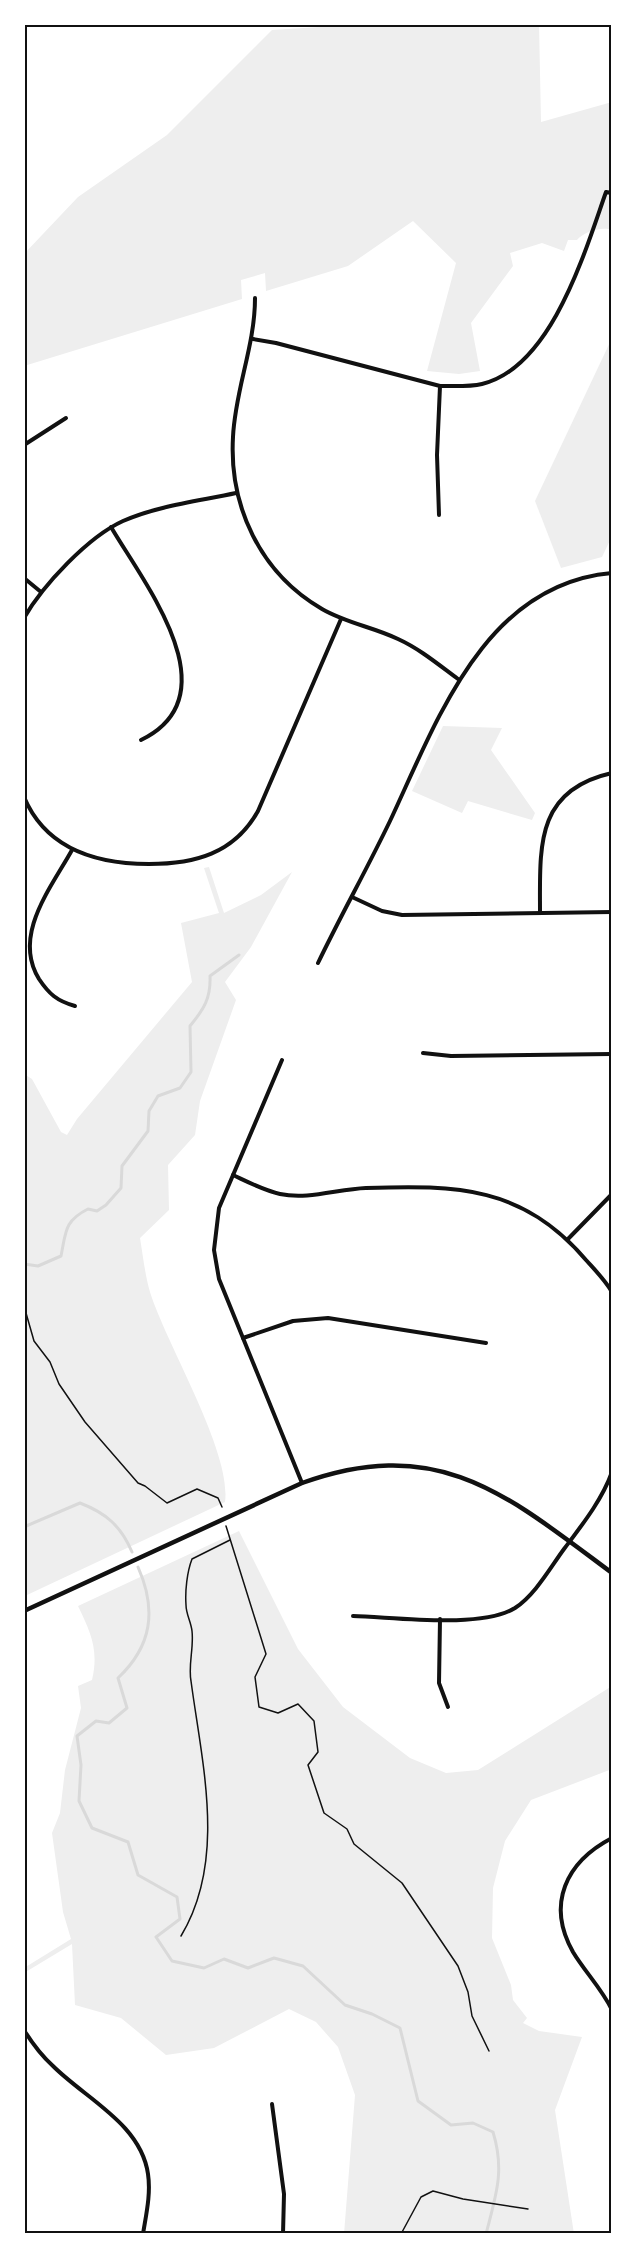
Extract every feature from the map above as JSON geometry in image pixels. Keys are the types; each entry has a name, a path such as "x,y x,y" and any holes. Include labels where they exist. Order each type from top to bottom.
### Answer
{"street":[{"path":"253,339 441,386 482,384 507,373 520,363 549,327 574,282 606,192 612,193"},
{"path":"255,298 253,339 233,433 236,493 252,536 275,569 304,597 341,619 399,639 459,679"},
{"path":"439,515 437,455 441,386"},
{"path":"24,445 66,418"},
{"path":"24,618 41,592 95,538 111,527 138,516 236,493"},
{"path":"111,527 173,633 180,656 181,687 175,708 163,726 141,740"},
{"path":"318,963 459,679 487,643 530,602 573,580 612,573"},
{"path":"24,578 41,592"},
{"path":"24,796 38,821 72,850 114,863 175,864 207,857 235,840 258,811 341,619"},
{"path":"540,912 540,847 549,816 561,799 578,785 592,777 612,773"},
{"path":"72,850 38,911 33,924 30,945 35,972 47,991 61,1002 75,1006"},
{"path":"352,897 382,911 402,915 612,912"},
{"path":"423,1053 451,1056 612,1054"},
{"path":"282,1060 217,1215 214,1250 219,1278 302,1483"},
{"path":"233,1175 262,1188 292,1196 366,1188 444,1187 476,1190 523,1207 568,1239 612,1292"},
{"path":"568,1239 612,1194"},
{"path":"243,1338 292,1321 328,1318 486,1343"},
{"path":"24,1611 302,1483 332,1473 366,1466 404,1465 439,1470 471,1479 500,1492 612,1573"},
{"path":"353,1616 488,1619 515,1608 531,1593 598,1501 612,1472"},
{"path":"440,1619 439,1683 448,1707"},
{"path":"612,1838 589,1851 576,1865 566,1882 561,1906 561,1921 569,1944 612,2010"},
{"path":"24,2032 54,2067 125,2127 138,2144 145,2161 149,2185 143,2234"},
{"path":"272,2104 284,2194 283,2234"}],"path":[{"path":"24,1306 34,1341 50,1362 59,1384 85,1422 138,1483 145,1485 167,1503 197,1489 218,1498 222,1507"},
{"path":"224,1519 266,1654 255,1677 259,1707 278,1713 298,1704 314,1721 318,1752 308,1765 324,1813 347,1829 354,1844 402,1883 458,1966 468,1992 472,2016 489,2051"},
{"path":"181,1936 194,1915 208,1812 198,1716 190,1679 192,1631 186,1605 189,1567 192,1559 231,1540"},
{"path":"400,2234 421,2197 434,2191 528,2209"}],"shaded area":[{"path":"368,24 539,24 541,122 612,102 612,230 598,229 584,234 577,240 568,240 564,251 542,243 510,253 513,266 471,323 480,371 459,374 427,371 456,263 413,221 348,266 266,291 265,273 241,280 242,299 24,366 24,254 78,197 167,135 272,30"},
{"path":"612,338 612,536 602,557 561,568 535,501"},
{"path":"443,726 502,728 491,750 535,813 532,820 468,801 462,813 412,791"},
{"path":"209,867 224,913 261,895 292,872 251,947 225,982 236,1000 200,1101 195,1135 168,1165 169,1210 140,1238 150,1292 219,1456 225,1502 27,1595 24,1590 24,1074 32,1079 61,1132 67,1135 77,1119 192,982 181,923 219,913 204,868"},
{"path":"239,1531 298,1649 343,1707 410,1758 446,1773 478,1770 612,1686 612,1769 531,1800 505,1841 493,1888 492,1938 511,1985 513,2000 527,2018 523,2023 539,2031 582,2037 555,2110 574,2234 344,2234 355,2095 338,2047 316,2022 289,2009 214,2048 166,2055 121,2018 75,2005 72,1944 24,1973 24,1968 71,1939 63,1912 52,1833 60,1813 65,1770 81,1708 78,1686 92,1680 94,1669 92,1642 78,1606"}],"waterway":[{"path":"24,1264 38,1266 61,1256 67,1228 74,1218 88,1209 97,1211 106,1205 121,1188 122,1166 148,1131 149,1111 158,1096 180,1088 191,1072 190,1026 206,1003 210,976 239,955"},
{"path":"24,1527 80,1503 98,1511 112,1522 123,1535 132,1552"},
{"path":"138,1567 148,1598 148,1627 138,1653 118,1678 127,1708 109,1723 96,1721 77,1736 81,1765 79,1801 92,1828 128,1842 138,1875 177,1897 180,1919 156,1937 172,1961 204,1968 224,1959 248,1968 274,1958 303,1966 345,2005 372,2014 400,2028 418,2101 451,2125 473,2123 493,2132 497,2146 499,2171 496,2195 486,2234"}]}
